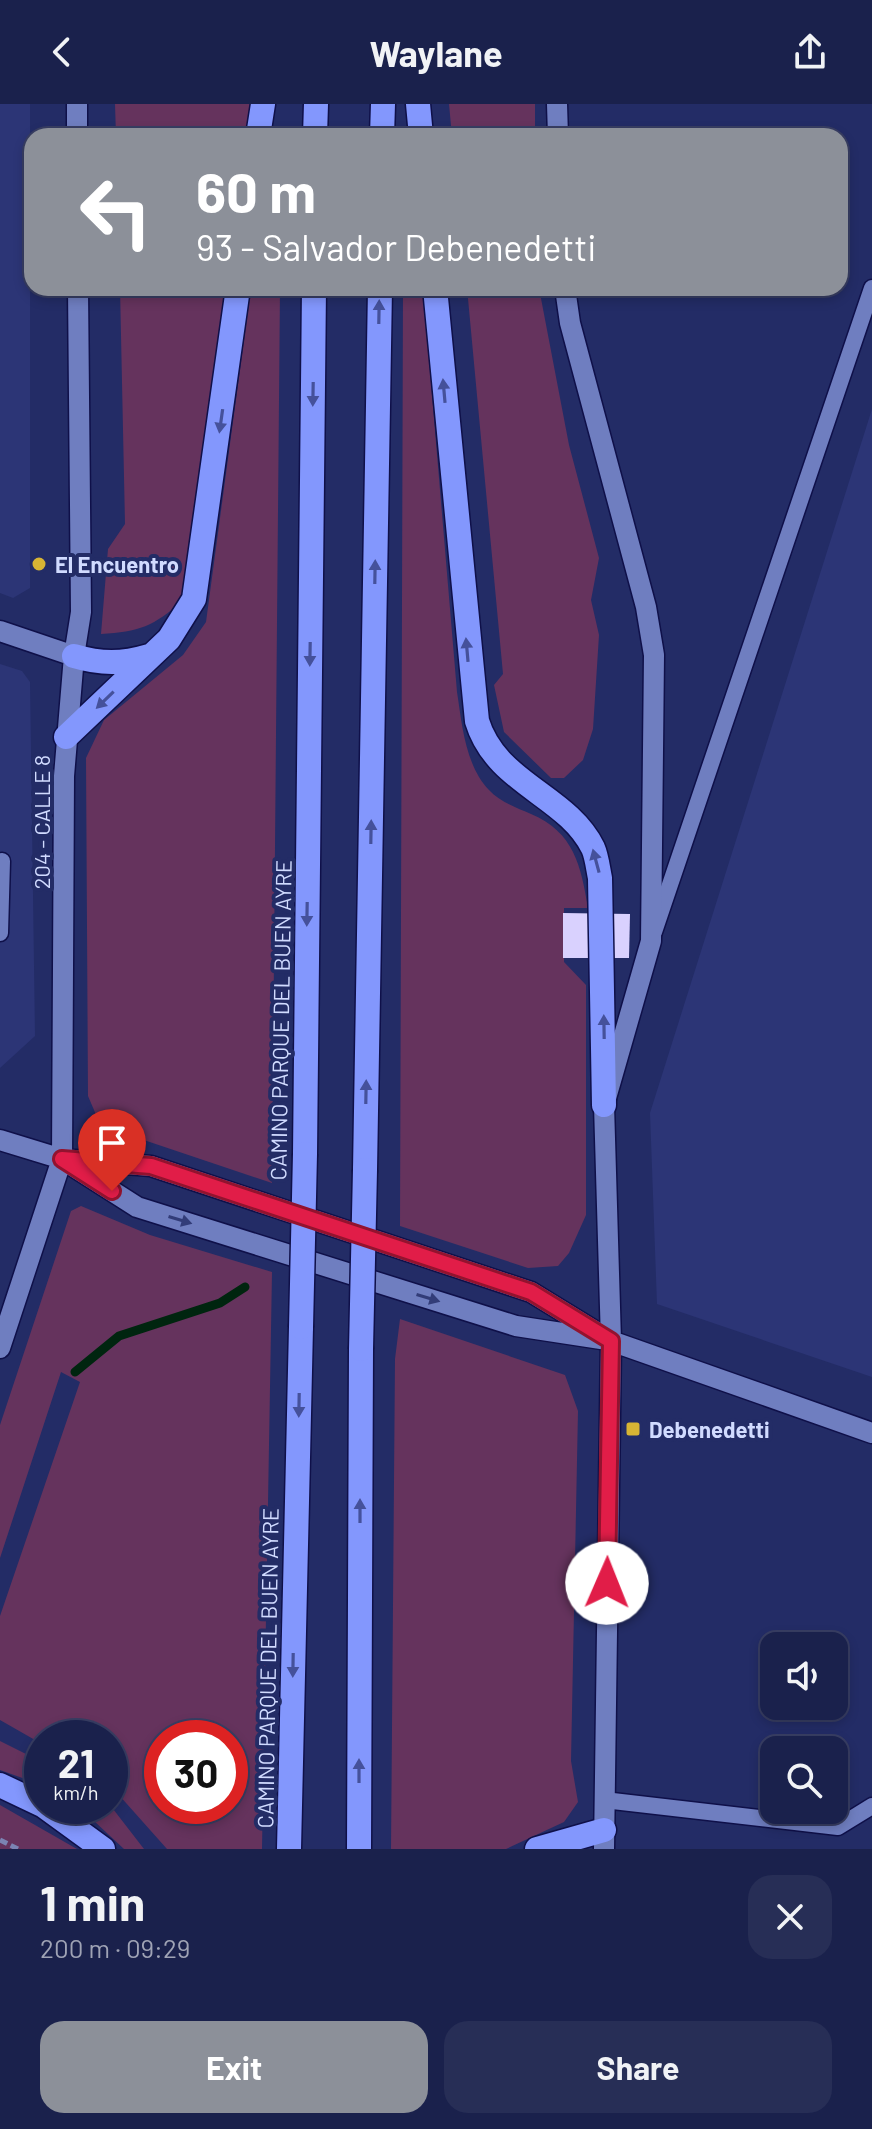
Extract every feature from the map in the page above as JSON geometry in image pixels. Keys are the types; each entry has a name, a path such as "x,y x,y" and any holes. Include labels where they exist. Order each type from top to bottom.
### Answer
{"highway":[{"path":"259,128 263,104"},
{"path":"315,128 316,104"},
{"path":"382,128 383,104"},
{"path":"418,104 420,128"},
{"path":"66,737 184,620 200,581 237,296"},
{"name":"CAMINO PARQUE DEL BUEN AYRE","path":"289,1849 305,1154 314,296"},
{"path":"359,1849 361,1349 380,296"},
{"path":"436,296 477,721 483,741 508,771 560,812 592,847 600,878 602,908 604,1105"},
{"path":"74,656 95,662 125,663 151,656"},
{"path":"0,1785 24,1797"},
{"path":"68,1824 103,1849"},
{"path":"537,1849 604,1840"}],"street":[{"path":"77,104 77,128"},
{"path":"557,104 558,128"},
{"name":"204 - CALLE 8","path":"0,1348 62,1159 66,737 81,612 78,296"},
{"path":"566,296 570,323 652,634 651,941 604,1105 611,1341 604,1840"},
{"path":"0,631 74,656"},
{"path":"0,1140 62,1159 151,1166 531,1292 611,1341"},
{"path":"62,1159 137,1207 516,1326 611,1341 872,1433"}],"lane":[{"path":"651,941 872,288"},
{"path":"0,933 2,861"},
{"path":"604,1800 838,1827 872,1806"}],"path":[{"path":"0,1840 18,1849"}],"shaded area":[{"path":"0,104 30,104 30,128 24,128 24,296 30,296 30,588 13,598 0,593"},
{"path":"115,104 253,104 250,128 116,128"},
{"path":"449,104 535,104 535,128 451,128"},
{"path":"120,296 228,296 182,601 145,626 126,632 101,634 108,549 125,524"},
{"path":"250,296 280,296 272,1183 120,1132 97,1117 88,1096 86,758 104,720 183,655 206,622"},
{"path":"403,296 424,296 457,692 463,730 475,769 493,794 546,821 566,841 578,865 588,908 564,908 564,962 586,985 586,1215 569,1253 558,1266 528,1268 400,1226"},
{"path":"468,296 541,296 569,445 599,558 591,600 599,635 593,729 583,760 564,778 551,778 504,732 494,685 503,674"},
{"path":"872,409 872,1377 657,1304 650,1113"},
{"path":"0,664 22,671 30,682 35,1036 0,1068"},
{"path":"81,1206 150,1235 272,1272 262,1849 167,1849 145,1824 248,1824 248,1720 144,1720 144,1823 128,1805 128,1720 24,1720 24,1734 0,1720 0,1616 80,1382 61,1372 0,1558 0,1425 71,1211"},
{"path":"400,1319 565,1375 578,1411 571,1761 578,1802 564,1822 506,1849 391,1849 395,1359"},
{"path":"0,1741 24,1753 24,1779 0,1770"},
{"path":"0,1805 24,1819 24,1824 33,1824 77,1849 0,1849"},
{"path":"97,1824 125,1824 144,1849 124,1849"}],"building":[{"path":"563,913 630,914 629,958 563,958"}],"waterway":[{"path":"75,1372 119,1336 220,1303 245,1287"}],"place":[{"name":"El Encuentro","path":"39,564"},
{"name":"Debenedetti","path":"633,1429"}],"route":[{"path":"112,1191 62,1159 151,1166 531,1292 611,1341 607,1583"}]}
